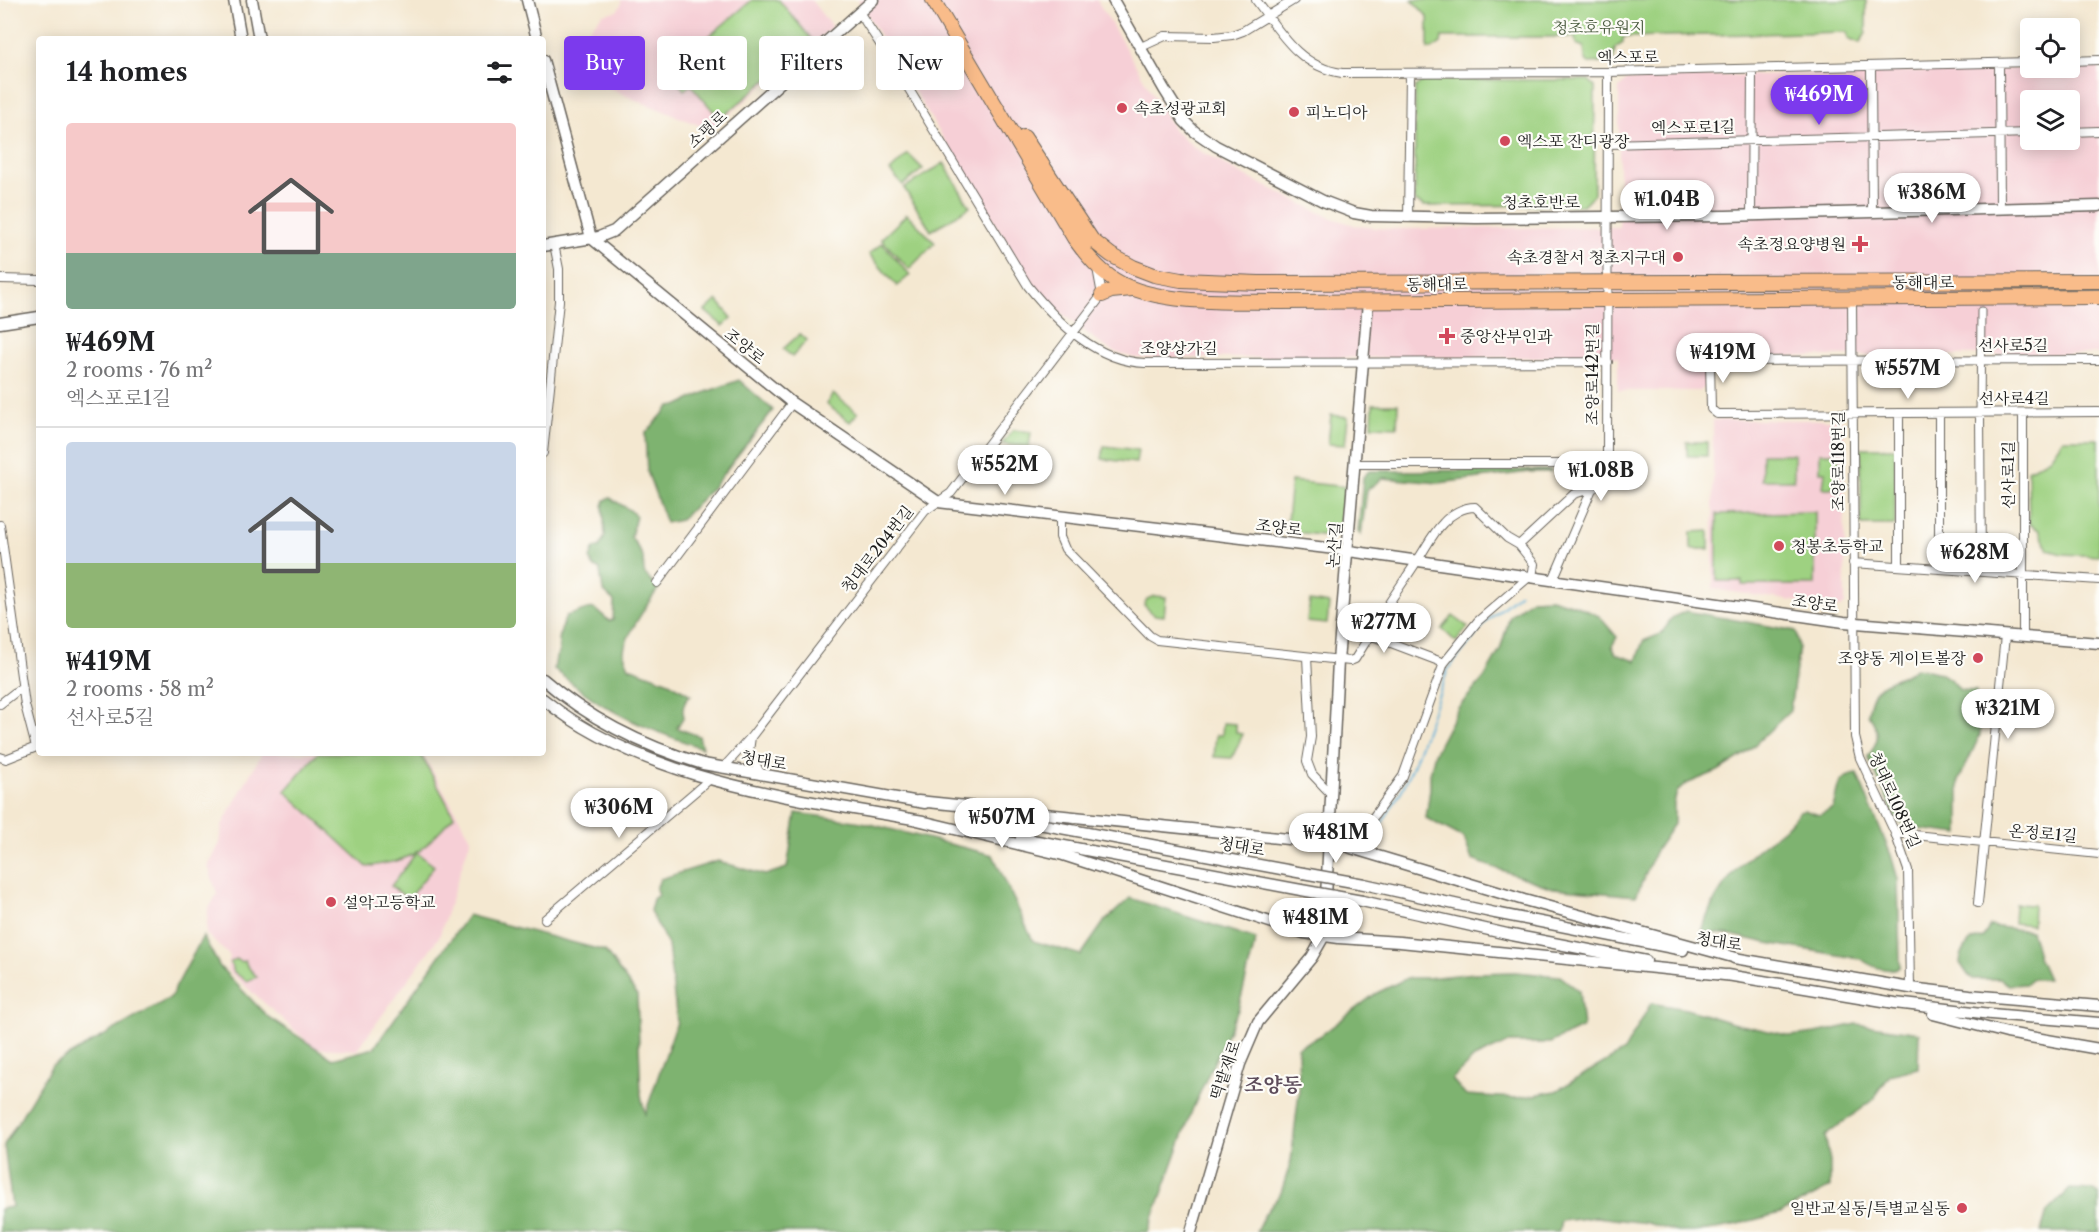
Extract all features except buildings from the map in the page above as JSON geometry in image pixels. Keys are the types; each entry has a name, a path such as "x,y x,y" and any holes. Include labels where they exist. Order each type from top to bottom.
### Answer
{"main road":[{"name":"동해대로","path":"933,0 1063,221 1097,267 1111,278 1137,289 1172,298 1368,302 2099,297"},
{"name":"동해대로","path":"944,0 1031,148 1092,240 1111,255 1154,275 1181,280 1249,283 2099,281"},
{"path":"1102,295 1111,291 1137,289"}],"street":[{"path":"234,0 240,36"},
{"path":"252,0 258,36"},
{"path":"527,0 536,36"},
{"name":"소평로","path":"546,246 606,235 614,231 873,0"},
{"name":"청초호반로","path":"1113,0 1184,121 1205,140 1337,207 1371,216 1408,218 1607,217 2099,206"},
{"name":"엑스포로","path":"1256,0 1297,54 1320,67 1342,73 1752,70 2020,62"},
{"path":"1141,47 1165,36 1232,35 1294,0"},
{"name":"조양상가길","path":"859,12 1024,280 1040,302 1074,333 1102,353 1133,363 1608,362"},
{"path":"2080,61 2099,60"},
{"path":"1999,63 2000,208"},
{"path":"1871,67 1872,211"},
{"path":"1751,215 1752,70"},
{"path":"546,71 591,238"},
{"name":"조양로142번길","path":"1553,580 1607,454 1608,72"},
{"path":"1408,218 1410,73"},
{"path":"2080,132 2099,131"},
{"name":"엑스포로1길","path":"1608,144 2020,133"},
{"name":"조양로","path":"591,238 792,403 938,502 1418,560 1854,623 2099,643"},
{"path":"546,401 559,301 559,269 555,244"},
{"path":"1097,267 1102,295"},
{"path":"0,279 36,280"},
{"name":"청대로204번길","path":"723,768 751,737 925,511 951,493 1102,295"},
{"name":"조양로118번길","path":"1852,299 1854,623"},
{"name":"논산길","path":"1324,936 1338,661 1349,551 1368,302"},
{"path":"1980,311 1980,413"},
{"path":"0,323 36,317"},
{"name":"선사로5길","path":"1713,413 1710,361 2099,360"},
{"path":"657,583 792,403"},
{"name":"선사로4길","path":"1713,413 1722,415 2099,412"},
{"path":"1899,413 1899,566"},
{"path":"1939,413 1939,568"},
{"name":"선사로1길","path":"1980,413 1981,571"},
{"name":"선사로1길","path":"2023,413 2023,637"},
{"path":"1355,464 1604,464"},
{"path":"1519,545 1574,494 1593,488"},
{"path":"1060,516 1060,537 1065,549 1153,638 1338,661 1355,659 1385,607 1418,560 1430,538 1445,520 1466,507 1475,507 1507,538 1519,545 1534,564 1531,578 1478,621 1444,663 1403,776 1351,848"},
{"path":"0,525 22,687 36,740"},
{"path":"1853,563 2099,580"},
{"name":"청대로108번길","path":"1854,623 1857,752 1904,854 1909,875 1910,988"},
{"path":"1370,635 1444,663"},
{"path":"1978,903 2005,636"},
{"path":"1307,657 1311,737 1308,764 1312,774 1331,794"},
{"name":"청대로","path":"546,681 571,702 606,725 638,741 678,757 723,768 918,801 1364,884 1564,927 1740,959 1910,988 1982,997 2099,1006"},
{"path":"1,703 22,687"},
{"name":"청대로","path":"546,701 603,737 669,767 768,793 1362,901 1507,934 1663,964 1895,1004 2099,1023"},
{"path":"1,703 18,702 26,707"},
{"path":"562,713 571,702"},
{"path":"751,737 749,752 761,775"},
{"path":"0,757 6,759 36,747"},
{"path":"545,919 723,768"},
{"path":"918,801 1288,839 1329,837 1351,848 1524,900 1740,959"},
{"path":"917,819 1067,856 1304,933 1734,976"},
{"name":"온정로1길","path":"1895,833 2099,854"},
{"name":"떡밭재로","path":"1191,1232 1240,1064 1258,1023 1312,957 1324,936"},
{"path":"1895,1004 2007,1033 2099,1049"}],"shaded area":[{"path":"621,0 811,0 832,27 821,36 759,36 759,89 711,130 615,90 645,90 645,36 583,36 603,14 617,11"},
{"path":"858,0 1097,0 1174,130 1195,148 1243,175 1329,217 1357,226 1388,229 1619,227 1619,88 1627,80 2020,69 2020,78 2080,78 2080,67 2099,67 2099,354 1706,357 1705,387 1700,391 1618,391 1618,357 1134,358 1102,345 1046,301 1024,272 913,90 964,90 964,36 880,36"},
{"name":"청봉초등학교","path":"1713,420 1840,420 1844,422 1845,604 1841,608 1713,589"},
{"name":"설악고등학교","path":"260,756 424,756 471,838 439,937 357,1050 315,1048 227,970 230,956 206,934 208,910 217,894 208,866 220,843 222,825"}],"green space":[{"path":"752,0 779,0 809,36 759,36 759,86 720,119 695,90 747,90 747,36 709,36"},
{"name":"청초호유원지","path":"1412,0 1866,0 1866,33 1860,43 1848,38 1847,32 1623,37 1623,43 1615,48 1611,62 1588,63 1584,47 1576,44 1575,37 1442,37 1441,43 1428,49 1428,17"},
{"name":"엑스포 잔디광장","path":"1424,80 1589,80 1595,87 1594,194 1583,205 1424,206 1415,201 1415,87"},
{"path":"908,154 923,169 903,185 890,171"},
{"path":"944,163 970,207 931,231 904,188"},
{"path":"907,214 935,243 909,269 881,239"},
{"path":"882,243 910,275 897,286 869,254"},
{"path":"717,300 732,318 723,326 705,311"},
{"path":"800,334 807,340 792,357 783,349"},
{"path":"739,380 773,410 713,487 681,520 666,523 647,471 645,434 670,406 677,406"},
{"path":"833,394 858,413 850,422 826,404"},
{"path":"1373,404 1398,404 1397,427 1372,426"},
{"path":"1331,415 1348,417 1345,445 1328,444"},
{"path":"1013,430 1031,432 1029,447 1002,444"},
{"path":"2063,439 2099,439 2099,556 2062,554 2048,550 2039,530 2029,524 2028,470 2050,458"},
{"path":"1687,442 1707,442 1707,456 1687,456"},
{"path":"1104,446 1138,450 1136,463 1102,459"},
{"path":"1861,448 1895,448 1895,525 1861,525"},
{"path":"1820,453 1839,453 1839,481 1831,488 1823,488 1825,472 1820,472"},
{"path":"1762,454 1794,454 1794,480 1762,480"},
{"path":"1551,470 1550,472 1530,472 1439,483 1383,478 1367,490 1361,535 1358,532 1363,477 1369,471"},
{"path":"1291,481 1346,487 1342,533 1337,537 1286,531"},
{"path":"610,498 636,516 631,537 643,556 644,573 658,589 632,630 625,646 624,653 629,667 669,682 691,695 684,704 684,716 677,728 699,736 702,748 651,729 615,712 584,693 554,669 559,653 560,634 566,616 589,608 597,611 609,621 613,620 614,601 603,591 600,570 593,566 590,558 594,548 599,548 605,536 603,506 605,500"},
{"path":"1815,512 1815,585 1742,585 1742,581 1717,581 1717,514"},
{"path":"1709,531 1709,549 1691,549 1691,532"},
{"path":"1154,596 1166,597 1164,616 1154,615 1144,605 1147,599"},
{"path":"1551,598 1599,616 1617,637 1612,646 1616,654 1636,661 1643,641 1661,634 1673,617 1686,611 1796,631 1799,647 1790,711 1745,754 1718,771 1686,784 1677,792 1674,803 1674,824 1655,852 1636,896 1553,888 1472,860 1464,838 1426,818 1430,774 1435,752 1458,708 1484,678 1500,650 1510,616 1531,599"},
{"path":"1310,601 1329,604 1327,624 1307,622"},
{"path":"1453,616 1468,627 1456,642 1442,629"},
{"path":"1916,668 1941,673 1960,690 1976,691 1975,700 1983,701 1980,735 1959,780 1959,834 1911,828 1897,821 1868,757 1877,740 1877,731 1868,714 1874,693 1884,684"},
{"path":"1223,723 1236,724 1236,733 1243,734 1232,758 1214,757 1216,735 1222,735"},
{"path":"315,756 422,756 454,816 421,850 416,852 434,866 408,899 391,886 416,853 397,861 367,867 285,791"},
{"path":"1857,774 1891,855 1898,879 1900,967 1884,969 1874,967 1861,959 1732,935 1702,932 1717,897 1740,866 1786,827 1799,811 1804,810 1819,815 1833,808 1841,781"},
{"path":"796,813 862,822 993,855 1033,941 1081,955 1104,922 1130,898 1256,939 1238,1010 1193,1108 1148,1232 0,1232 0,1209 12,1207 4,1145 52,1065 170,998 203,936 220,967 268,1017 333,1059 374,1048 468,915 605,951 637,995 641,1095 645,1114 677,1022 668,945 650,911 653,899 658,895 656,889 660,879 718,861 765,875 787,868"},
{"path":"2015,904 2033,905 2032,925 2014,923"},
{"path":"1990,926 2031,931 2039,959 2048,979 2033,979 2027,984 2009,985 2000,979 1973,979 1968,975 1960,963 1961,955 1970,941 1983,937"},
{"path":"236,959 242,962 245,960 247,966 257,977 246,981 234,972 230,963"},
{"path":"1515,972 1560,976 1579,991 1583,1027 1550,1043 1507,1043 1474,1058 1452,1079 1465,1095 1517,1098 1556,1091 1624,1051 1651,1003 1686,1009 1732,1023 1791,1036 1857,1024 1919,1033 1918,1068 1890,1075 1872,1101 1825,1136 1830,1161 1830,1187 1781,1213 1722,1228 1677,1232 1647,1223 1596,1217 1561,1221 1559,1232 1256,1232 1265,1214 1281,1193 1291,1161 1299,1092 1298,1047 1320,1036 1375,994 1407,978"},
{"path":"2070,1189 2092,1190 2099,1194 2099,1232 2041,1232 2047,1212"}],"waterway":[{"path":"1379,828 1403,788 1414,764 1448,669 1487,621 1520,593"}],"place":[{"name":"속초성광교회","path":"1122,108"},
{"name":"피노디아","path":"1294,112"},
{"name":"엑스포 잔디광장","path":"1505,141"},
{"name":"속초정요양병원","path":"1860,244"},
{"name":"속초경찰서 청초지구대","path":"1678,257"},
{"name":"중앙산부인과","path":"1447,336"},
{"name":"청봉초등학교","path":"1779,546"},
{"name":"조양동 게이트볼장","path":"1978,658"},
{"name":"설악고등학교","path":"331,902"},
{"name":"일반교실동/특별교실동","path":"1962,1208"}],"district":[{"name":"조양동","path":"1273,1085"}]}
